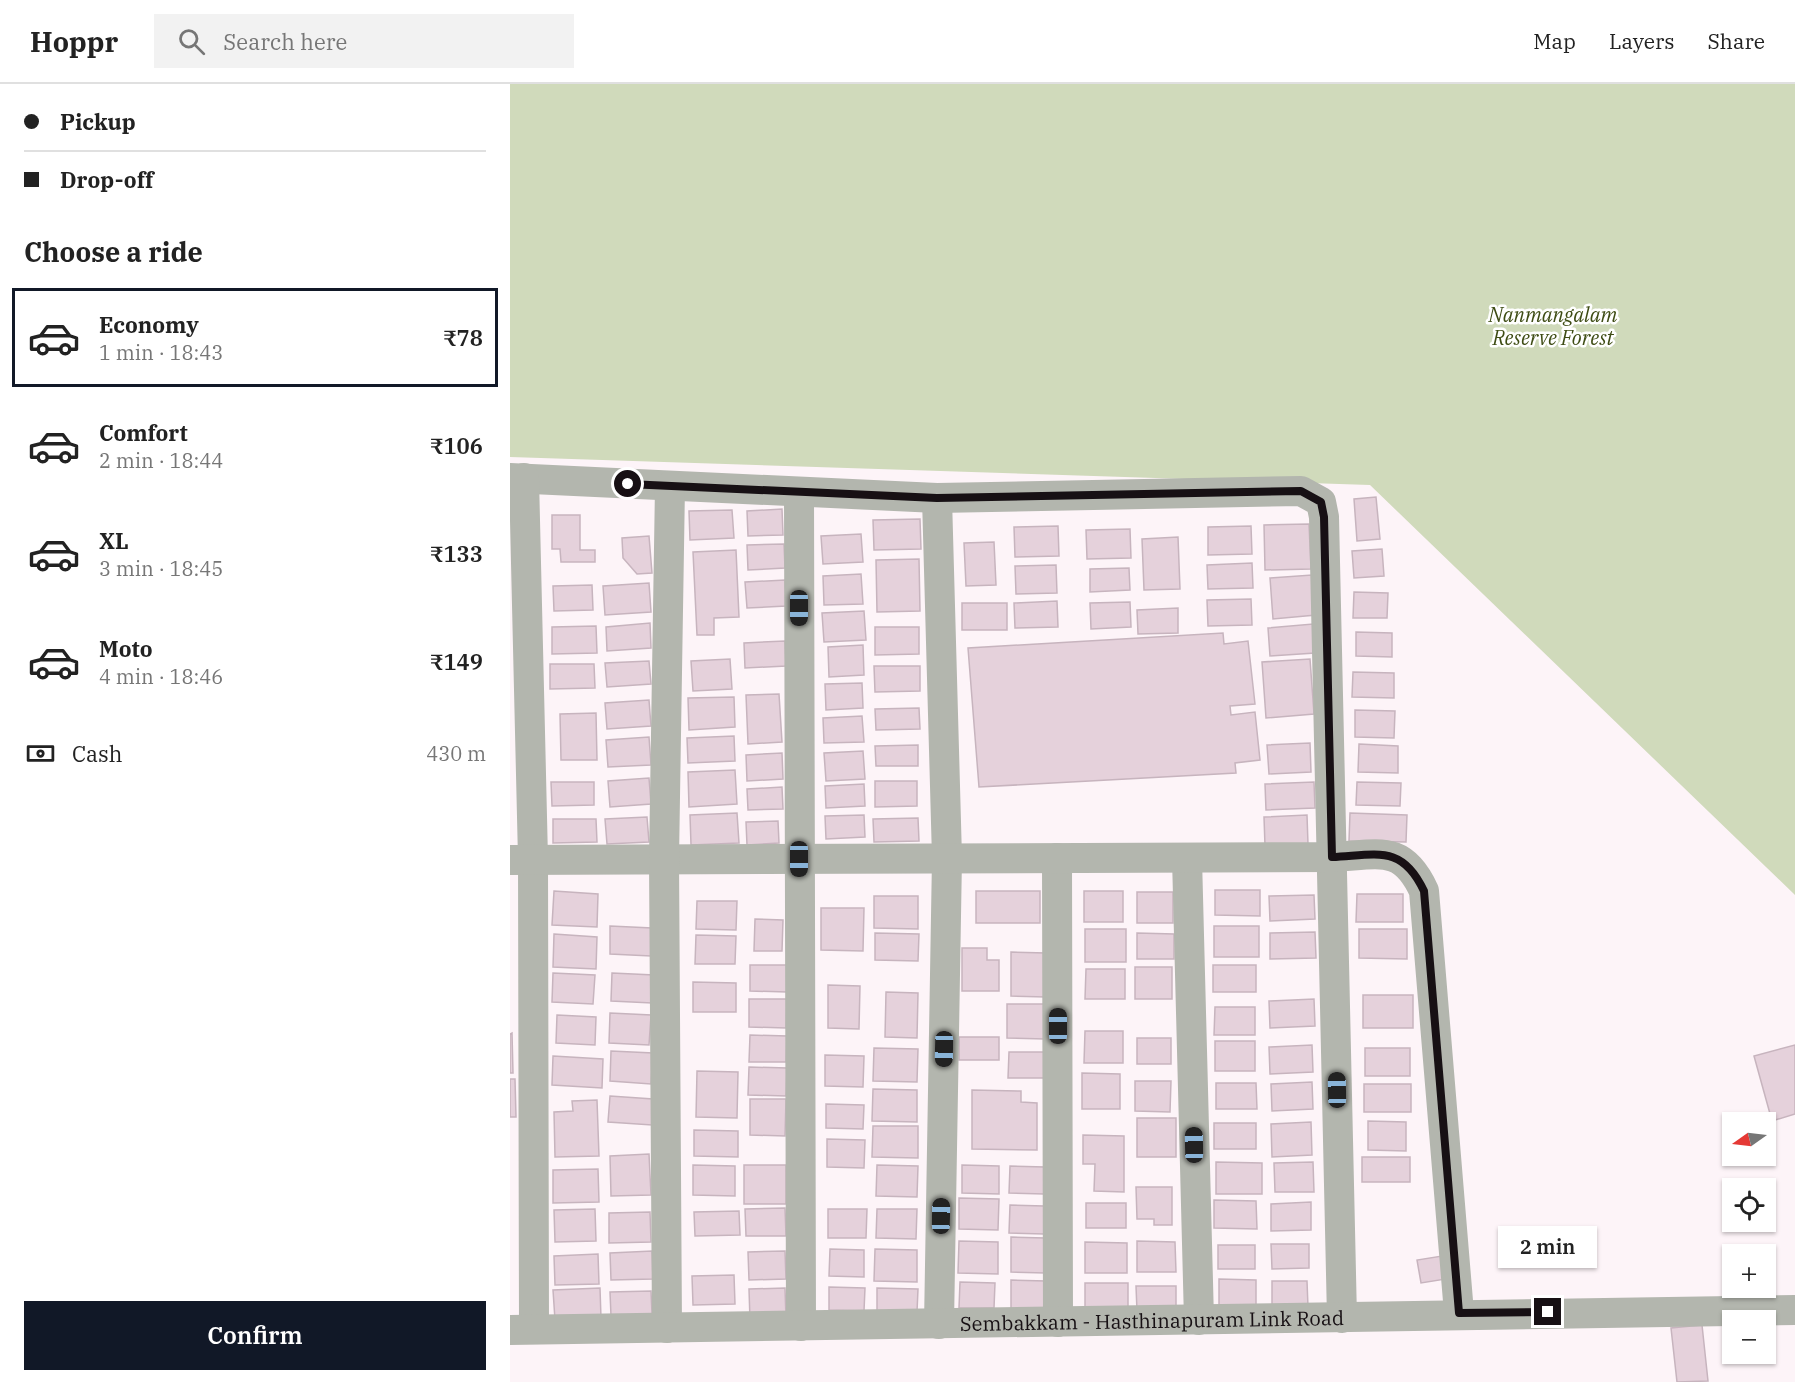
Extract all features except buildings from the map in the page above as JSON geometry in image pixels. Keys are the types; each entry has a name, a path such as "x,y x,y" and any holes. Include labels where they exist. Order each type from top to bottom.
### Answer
{"street":[{"path":"522,1330 522,860 517,478 799,494 937,498 1301,491 1321,502 1324,517 1342,1318"},
{"path":"667,1328 664,859 670,486"},
{"path":"799,494 801,1326"},
{"path":"937,498 947,858 939,1324"},
{"path":"522,860 1187,858 1386,855 1403,860 1415,871 1424,891 1459,1313"},
{"path":"1058,858 1058,1322"},
{"path":"1187,858 1198,1320"},
{"name":"Sembakkam - Hasthinapuram Link Road","path":"522,1330 1342,1318 1459,1313 1795,1310"}],"green space":[{"name":"Nanmangalam Reserve Forest","path":"510,84 1795,84 1795,895 1370,485 510,457"}],"route":[{"path":"628,484 799,494 937,498 1301,491 1313,495 1321,502 1324,517 1332,857 1386,855 1403,860 1415,871 1424,891 1459,1313 1548,1312"}]}
